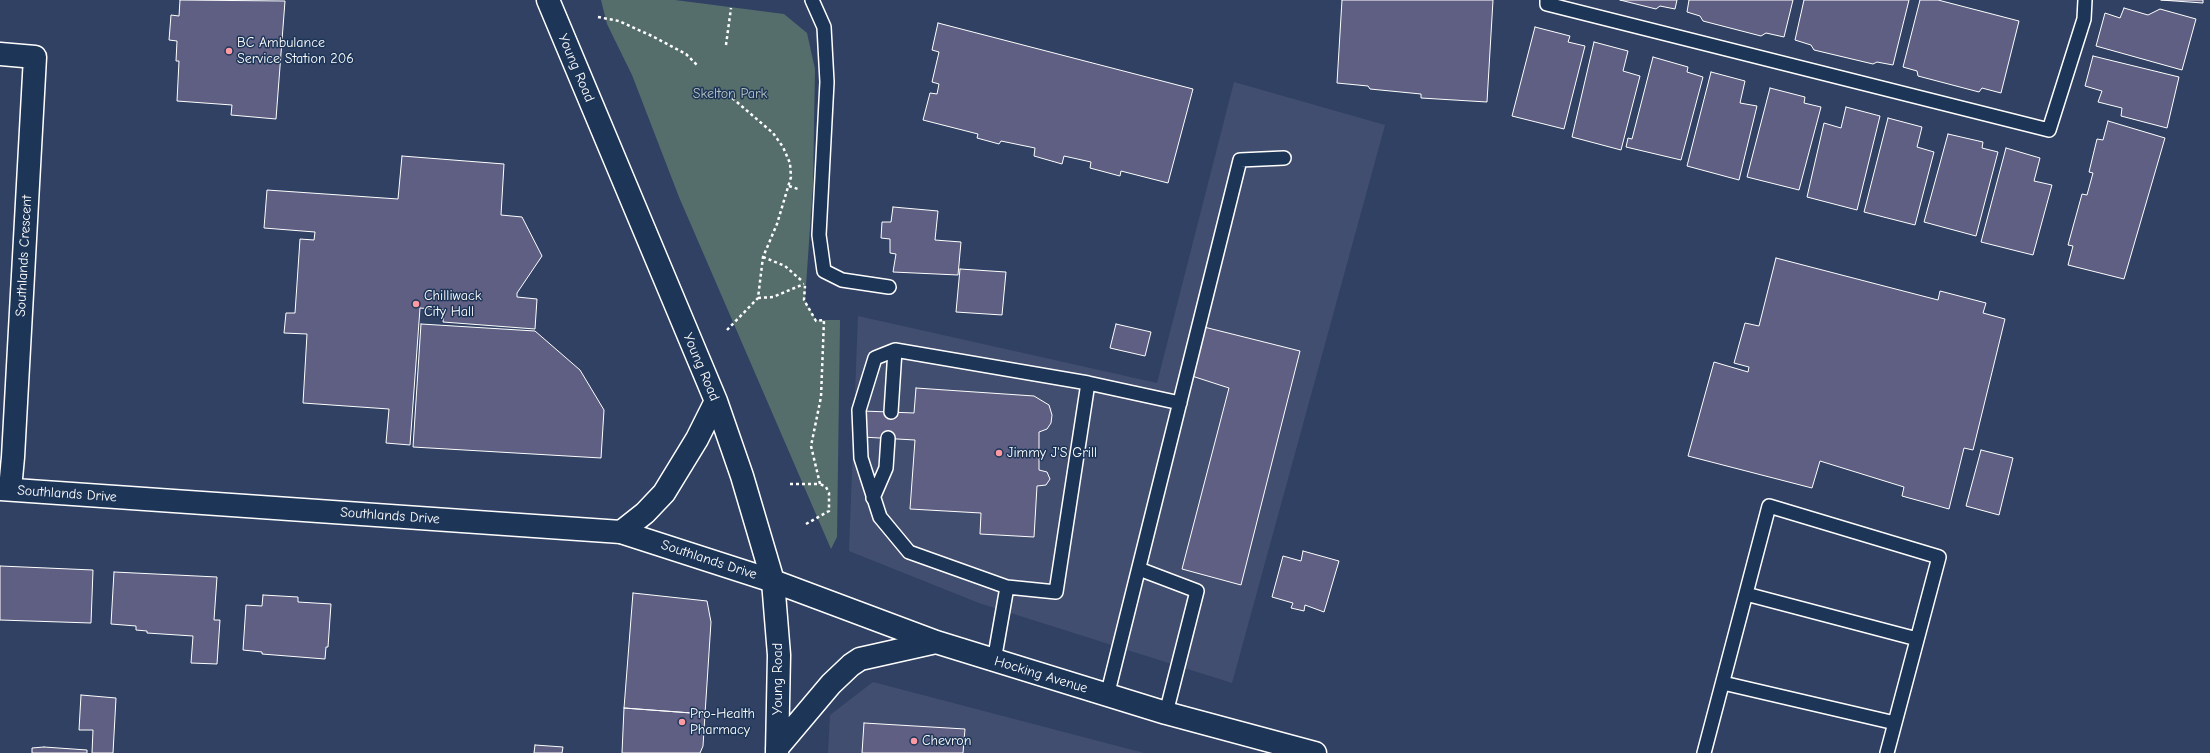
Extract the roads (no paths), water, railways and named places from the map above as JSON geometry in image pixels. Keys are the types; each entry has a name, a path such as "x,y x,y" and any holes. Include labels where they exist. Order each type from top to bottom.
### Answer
{"street":[{"name":"Young Road","path":"548,0 716,401 742,476 773,581 779,655 777,750"},
{"name":"Southlands Crescent","path":"0,54 35,57 13,457 5,489"},
{"path":"621,532 645,513 664,493 697,439 716,401"},
{"name":"Southlands Drive","path":"5,489 621,532 773,581"},
{"name":"Hocking Avenue","path":"773,581 936,642 994,661 1166,713 1315,753"},
{"path":"777,750 831,684 851,664 860,659 936,642"}],"lane":[{"path":"812,0 824,27 827,82 819,235 824,271 842,280 889,287"},
{"path":"1547,0 1547,4 2049,130 2084,19 2085,0"},
{"path":"1107,696 1240,160 1284,158"},
{"path":"1088,383 1056,592 1007,587 910,552 880,517 861,458 859,410 875,358 895,350 1088,383 1180,403"},
{"path":"891,412 895,350"},
{"path":"873,498 886,468 888,438"},
{"path":"1704,753 1769,506 1939,557 1887,753"},
{"path":"1139,569 1197,591 1166,713"},
{"path":"994,661 1007,587"},
{"path":"1746,594 1917,639"},
{"path":"1723,682 1895,723"}],"place":[{"name":"BC Ambulance Service Station 206","path":"229,51"},
{"name":"Chilliwack City Hall","path":"416,304"},
{"name":"Jimmy J'S Grill","path":"999,453"},
{"name":"Pro-Health Pharmacy","path":"682,722"},
{"name":"Chevron","path":"914,741"}],"park label":[{"name":"Skelton Park","path":"730,94"}]}
